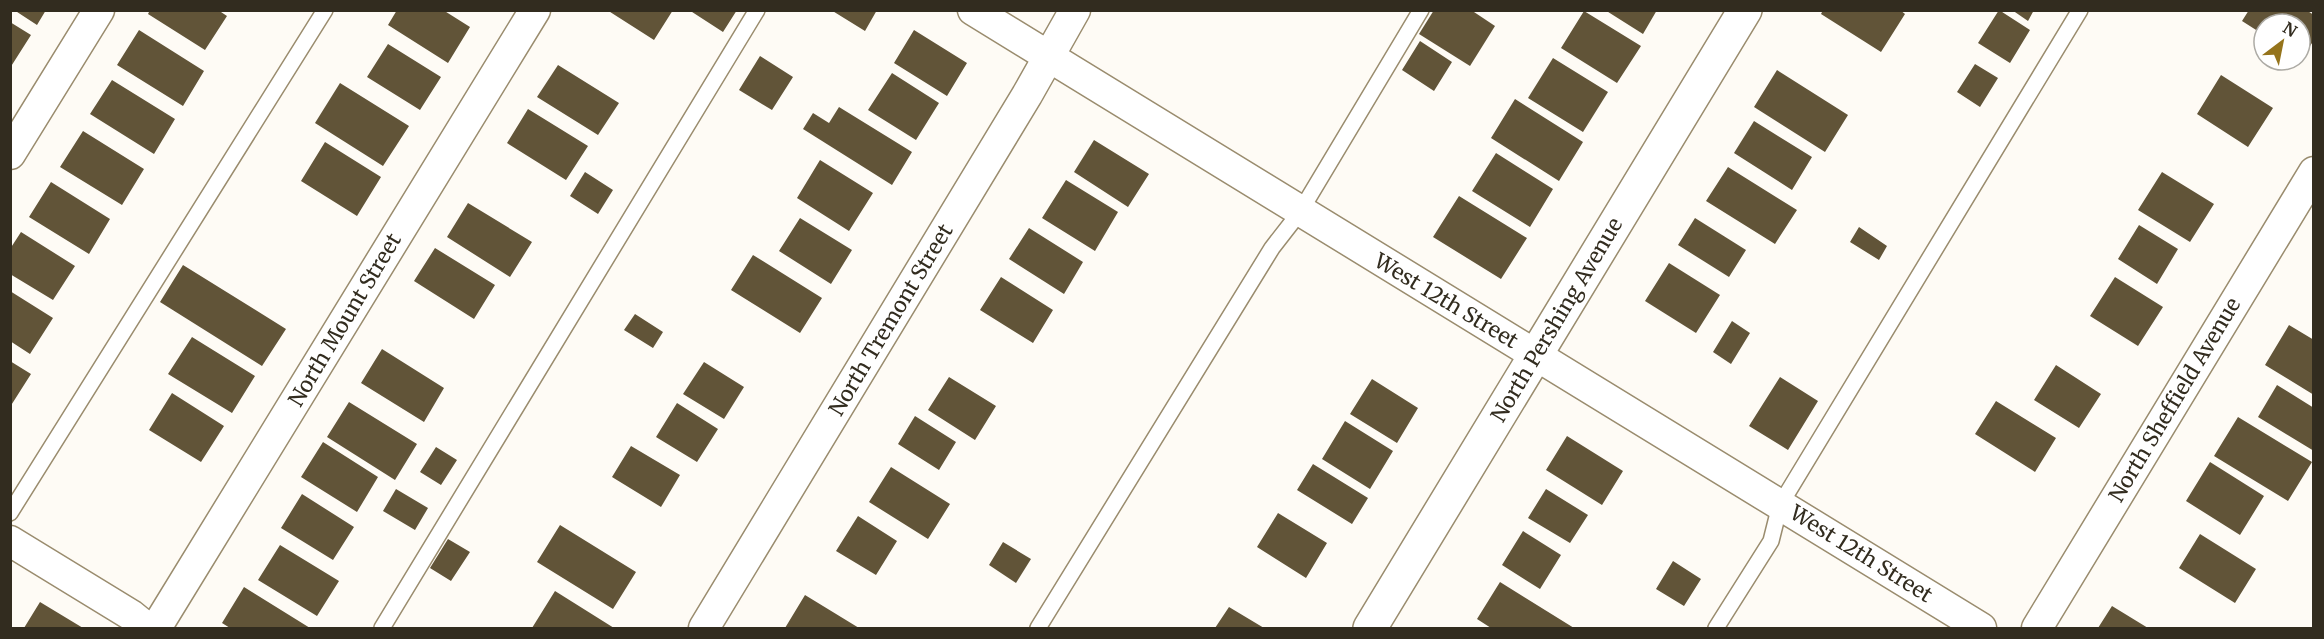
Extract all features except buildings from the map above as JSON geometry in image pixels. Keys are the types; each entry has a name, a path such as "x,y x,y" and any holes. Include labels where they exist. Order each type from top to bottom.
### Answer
{"street":[{"path":"10,154 99,10"},
{"name":"North Mount Street","path":"156,628 535,10"},
{"name":"West 12th Street","path":"973,10 1047,59 1981,628"},
{"name":"North Tremont Street","path":"704,628 1075,10"},
{"name":"North Pershing Avenue","path":"1370,628 1745,10"},
{"name":"North Sheffield Avenue","path":"2037,628 2313,172"},
{"path":"10,541 130,615 147,628"}],"lane":[{"path":"10,513 325,10"},
{"path":"382,628 757,10"},
{"path":"1038,628 1272,248 1300,212 1421,10"},
{"path":"1716,628 1771,541 1780,505 2080,10"}]}
